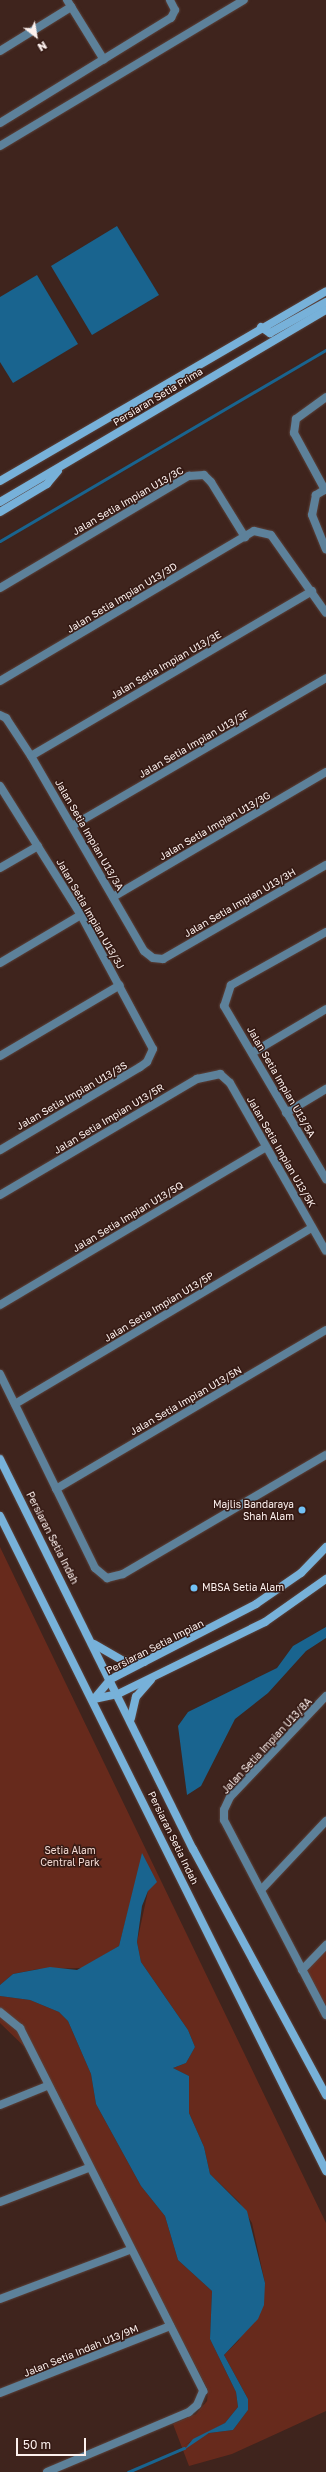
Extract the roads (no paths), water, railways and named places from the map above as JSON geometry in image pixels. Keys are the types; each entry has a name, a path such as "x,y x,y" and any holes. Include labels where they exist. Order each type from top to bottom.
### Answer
{"street":[{"path":"0,123 172,18 175,10 170,0"},
{"path":"0,146 244,0"},
{"path":"0,51 69,3 104,60"},
{"name":"Persiaran Setia Prima","path":"0,481 326,290"},
{"path":"261,327 270,332 326,302"},
{"name":"Persiaran Setia Prima","path":"0,502 326,310"},
{"path":"326,397 296,419 294,433 325,490 316,495 312,515 326,549"},
{"path":"0,512 47,484 64,464"},
{"name":"Jalan Setia Impian U13/3C","path":"0,588 189,476 204,475 211,482 245,537"},
{"name":"Jalan Setia Impian U13/3D","path":"1,679 254,531 271,534 312,591"},
{"path":"312,591 326,613"},
{"name":"Jalan Setia Impian U13/3E","path":"31,756 312,591"},
{"name":"Jalan Setia Impian U13/3F","path":"72,826 326,678"},
{"name":"Jalan Setia Impian U13/3A","path":"0,715 31,756 144,951 153,958 164,959"},
{"name":"Jalan Setia Impian U13/3G","path":"114,897 326,772"},
{"name":"Jalan Setia Impian U13/3J","path":"0,786 82,915 150,1042 151,1056"},
{"path":"0,868 38,846"},
{"name":"Jalan Setia Impian U13/3H","path":"164,959 326,865"},
{"path":"0,963 82,915"},
{"name":"Jalan Setia Impian U13/5A","path":"326,932 231,985 226,994 224,1006 286,1113 324,1169 326,1179"},
{"path":"0,1056 120,985"},
{"path":"252,1053 326,1009"},
{"name":"Jalan Setia Impian U13/3S","path":"0,1150 140,1067 151,1056"},
{"name":"Jalan Setia Impian U13/5R","path":"0,1195 197,1079 220,1074 230,1083"},
{"name":"Jalan Setia Impian U13/5K","path":"230,1083 326,1251"},
{"path":"286,1113 326,1089"},
{"name":"Jalan Setia Impian U13/5Q","path":"0,1305 266,1147"},
{"name":"Jalan Setia Impian U13/5P","path":"15,1404 312,1228"},
{"name":"Jalan Setia Impian U13/5N","path":"56,1489 326,1330"},
{"path":"0,1374 95,1568 107,1578 115,1578 326,1455"},
{"name":"Persiaran Setia Indah","path":"0,1459 111,1679 193,1849 326,2096"},
{"name":"Persiaran Setia Indah","path":"0,1516 94,1699 326,2171"},
{"name":"Persiaran Setia Impian","path":"94,1699 111,1679 256,1604 301,1573 326,1547"},
{"path":"94,1699 118,1694 265,1622 326,1578"},
{"path":"93,1644 124,1661 146,1662"},
{"path":"132,1722 130,1709 136,1697 154,1676"},
{"name":"Jalan Setia Impian U13/8A","path":"261,1890 224,1820 224,1810 230,1797 326,1696"},
{"path":"326,1821 261,1890 326,2015"},
{"path":"302,1970 326,1945"},
{"path":"0,2012 20,2028 88,2168 203,2391 197,2405 47,2472"},
{"path":"0,2104 47,2086"},
{"path":"0,2202 88,2168"},
{"path":"0,2299 130,2250"},
{"name":"Jalan Setia Indah U13/9M","path":"0,2393 170,2326"}],"water":[{"path":"117,226 159,295 92,335 51,266"},
{"path":"37,275 78,344 13,383 0,362 0,297"},
{"path":"326,1627 326,1638 306,1651 268,1693 235,1719 201,1786 187,1795 178,1726 188,1712 277,1668 293,1646"},
{"path":"142,1853 157,1882 148,1891 142,1906 137,1942 141,1962 188,2030 195,2047 186,2063 173,2068 189,2076 189,2113 204,2147 210,2174 247,2211 265,2283 264,2305 258,2319 224,2355 248,2399 248,2410 233,2430 209,2433 184,2450 193,2439 225,2423 238,2407 236,2392 210,2339 212,2291 178,2260 165,2216 141,2186 96,2104 91,2074 68,2021 59,2012 30,2000 0,1996 0,1985 13,1974 50,1967 77,1970 119,1946"}],"waterway":[{"path":"0,541 326,350"},
{"path":"128,2472 184,2448"}],"place":[{"name":"Majlis Bandaraya Shah Alam","path":"302,1510"},
{"name":"MBSA Setia Alam","path":"194,1588"}],"park label":[{"name":"Setia Alam Central Park","path":"70,1856"}]}
